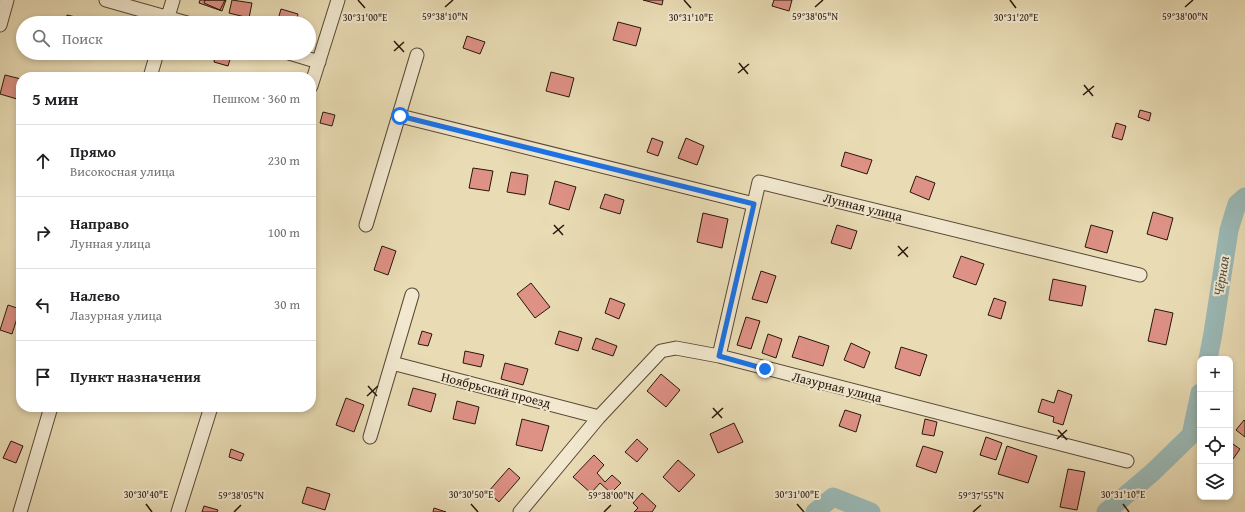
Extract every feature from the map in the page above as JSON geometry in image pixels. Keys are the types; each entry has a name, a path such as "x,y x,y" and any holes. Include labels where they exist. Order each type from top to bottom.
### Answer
{"street":[{"path":"0,25 7,0"},
{"path":"106,0 155,16"},
{"path":"168,16 173,0"},
{"path":"316,72 338,0"},
{"path":"366,225 400,116 417,55"},
{"path":"151,72 155,60"},
{"path":"312,60 319,62"},
{"path":"400,116 754,204"},
{"name":"Лунная улица","path":"719,356 759,182 1140,275"},
{"path":"370,437 412,295"},
{"name":"Лазурная улица","path":"520,512 599,417 661,351 676,348 719,356 1127,461"},
{"name":"Ноябрьский проезд","path":"392,363 599,417"},
{"path":"20,512 50,412"},
{"path":"178,512 209,412"}],"building":[{"path":"200,0 226,0 222,11 199,3"},
{"path":"205,0 225,0 220,10 204,3"},
{"path":"232,0 252,3 249,16 241,16 229,13"},
{"path":"643,0 663,0 662,5"},
{"path":"774,0 792,0 789,11 772,6"},
{"path":"281,9 298,14 298,16 279,16"},
{"path":"618,22 641,28 636,46 613,40"},
{"path":"467,36 485,42 480,54 463,48"},
{"path":"214,60 230,60 228,66 214,62"},
{"path":"551,72 574,78 569,97 546,91"},
{"path":"5,75 16,78 16,99 0,94"},
{"path":"1140,110 1151,113 1149,121 1138,117"},
{"path":"323,112 335,115 332,126 320,123"},
{"path":"1116,123 1126,126 1122,140 1112,137"},
{"path":"652,138 663,142 658,156 647,152"},
{"path":"686,138 704,146 697,165 678,158"},
{"path":"845,152 872,160 867,174 841,166"},
{"path":"473,168 493,171 489,191 469,188"},
{"path":"511,172 528,175 525,195 507,192"},
{"path":"916,176 935,183 929,200 910,192"},
{"path":"555,181 576,187 569,210 549,204"},
{"path":"605,194 624,200 620,214 600,208"},
{"path":"1153,212 1173,218 1167,240 1147,234"},
{"path":"703,213 728,219 722,248 697,242"},
{"path":"837,225 857,231 851,249 831,243"},
{"path":"1091,225 1113,231 1107,253 1085,247"},
{"path":"382,246 396,251 388,275 374,270"},
{"path":"961,256 984,264 976,285 953,277"},
{"path":"761,271 776,276 767,303 752,299"},
{"path":"1053,279 1086,286 1082,306 1049,300"},
{"path":"531,283 550,307 535,318 517,294"},
{"path":"610,298 625,304 619,319 605,313"},
{"path":"994,298 1006,302 1001,319 988,315"},
{"path":"8,305 16,308 16,322 12,334 0,330"},
{"path":"1155,309 1173,313 1166,345 1148,341"},
{"path":"746,317 760,321 751,349 737,345"},
{"path":"422,331 432,334 428,346 418,344"},
{"path":"559,331 582,338 578,351 555,344"},
{"path":"768,334 782,339 776,358 762,353"},
{"path":"799,336 829,346 823,366 792,357"},
{"path":"596,338 617,346 613,356 592,349"},
{"path":"851,343 870,352 864,368 844,360"},
{"path":"901,347 927,355 920,376 895,368"},
{"path":"465,351 484,355 481,367 463,363"},
{"path":"505,363 528,369 523,385 501,379"},
{"path":"661,374 680,390 666,407 647,391"},
{"path":"413,388 436,394 431,412 408,405"},
{"path":"1058,390 1072,395 1063,425 1053,422 1054,417 1038,412 1042,399 1054,403"},
{"path":"346,398 364,405 354,432 336,425"},
{"path":"457,401 479,407 475,424 453,419"},
{"path":"845,410 861,415 856,432 839,426"},
{"path":"522,419 549,426 542,451 516,445"},
{"path":"925,419 937,422 934,436 922,434"},
{"path":"1244,420 1245,421 1245,437 1236,430"},
{"path":"734,423 743,442 718,453 710,434"},
{"path":"986,437 1002,443 996,460 980,455"},
{"path":"637,439 648,449 637,462 625,452"},
{"path":"11,441 23,446 16,463 3,458"},
{"path":"1233,444 1240,449 1233,459"},
{"path":"923,446 943,452 936,473 916,466"},
{"path":"1007,446 1037,456 1028,483 998,474"},
{"path":"231,449 244,454 241,461 229,457"},
{"path":"594,455 604,465 597,473 605,482 612,475 621,483 611,493 600,483 591,493 573,477"},
{"path":"678,460 695,475 679,492 663,477"},
{"path":"509,468 520,478 499,502 488,492"},
{"path":"1068,469 1085,472 1077,510 1060,507"},
{"path":"307,487 330,494 325,510 302,503"},
{"path":"642,493 656,506 652,512 634,512 638,508 633,503"},
{"path":"204,506 218,510 217,512 202,512"},
{"path":"434,508 446,512 433,512"}],"waterway":[{"name":"Чёрная","path":"1209,356 1229,230 1237,204 1245,197"},
{"name":"Чёрная","path":"1106,512 1153,472 1191,435 1197,407"},
{"name":"Чёрная","path":"815,512 833,497 871,512"}],"route":[{"path":"400,116 754,204 719,356 765,369"}]}
